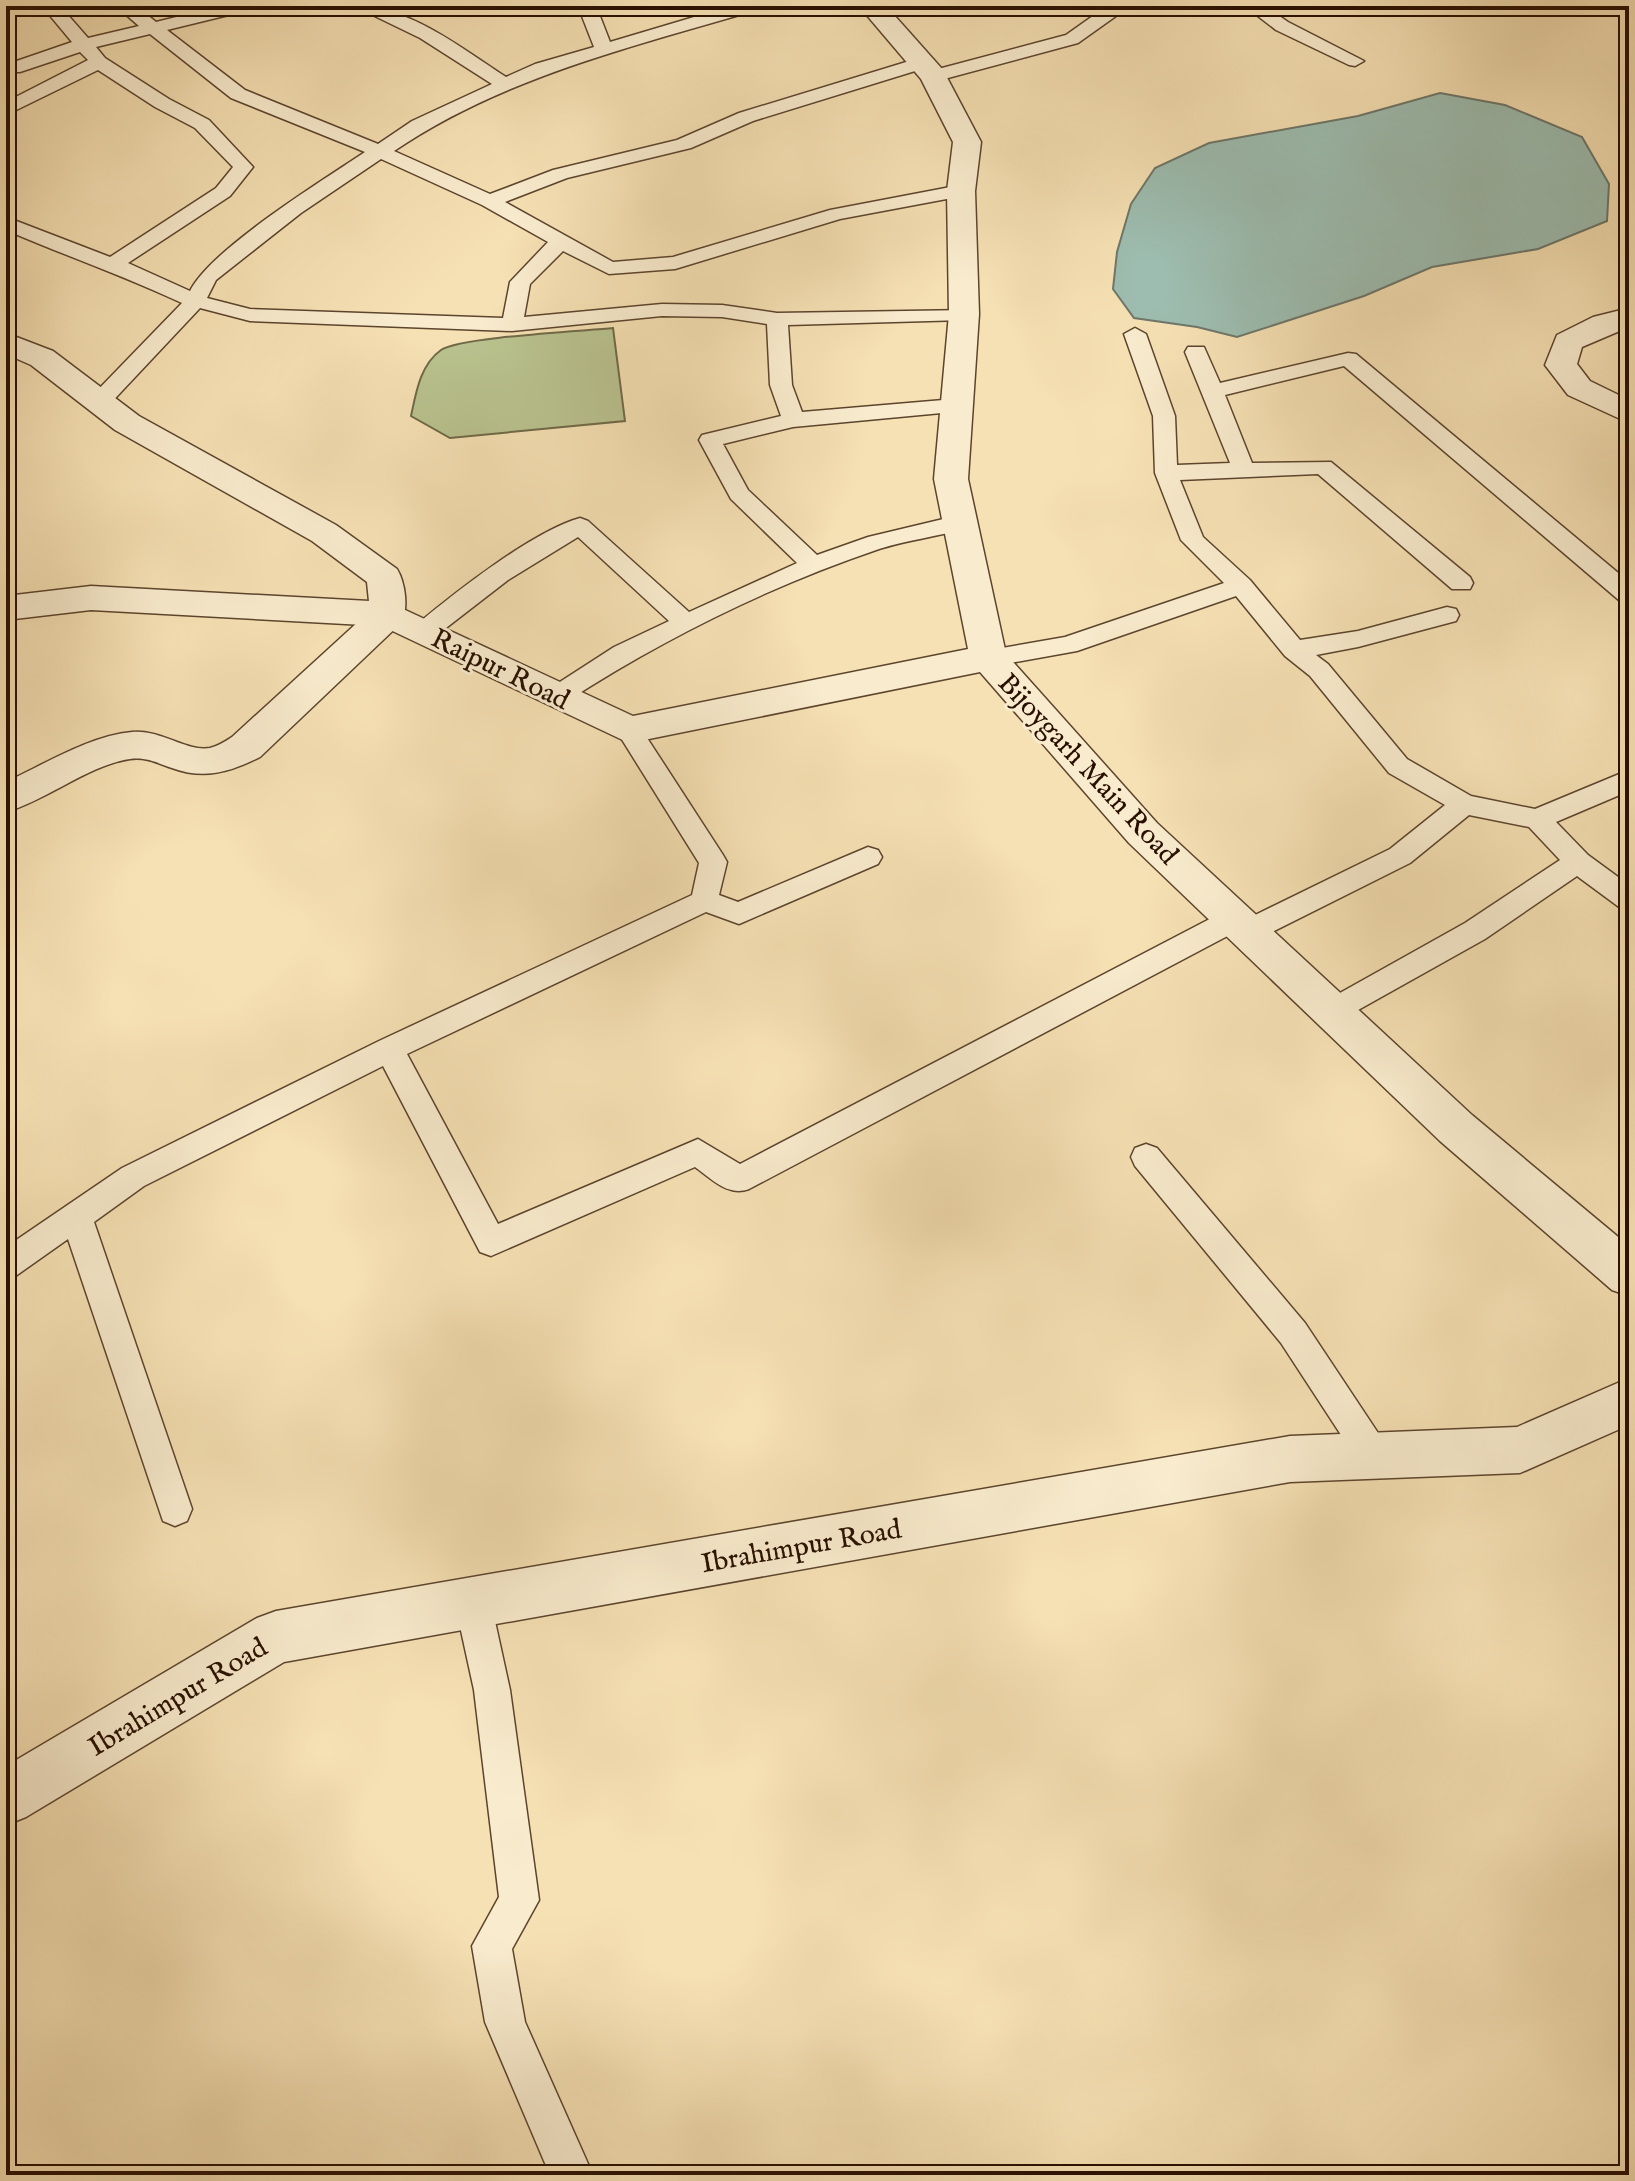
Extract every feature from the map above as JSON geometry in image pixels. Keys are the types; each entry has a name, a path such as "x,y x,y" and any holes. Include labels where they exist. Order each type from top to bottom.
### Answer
{"street":[{"name":"Bijoygarh Main Road","path":"872,6 927,70 967,142 961,191 964,314 951,479 988,658 1143,833 1456,1128 1624,1262"},
{"path":"1629,317 1604,324 1568,342 1561,365 1579,388 1629,413"},
{"path":"6,342 42,358 127,423 324,533 348,550 384,577 388,614 246,747 223,761 196,764 151,747 134,745 111,751 6,798"},
{"name":"Raipur Road","path":"6,608 91,598 388,614 629,730"},
{"path":"629,730 988,658"},
{"name":"Ibrahimpur Road","path":"6,1797 276,1637 1290,1459 1520,1450 1629,1401"}],"lane":[{"path":"51,6 99,62 162,103 202,124 243,167 223,192 113,264"},
{"path":"125,6 238,94 379,151 489,201 609,268 675,263 837,214 961,191"},
{"path":"14,68 82,45 243,6"},
{"path":"363,6 426,34 503,83"},
{"path":"587,6 604,49"},
{"path":"98,403 195,301 207,277 294,209 419,125 503,83 604,49 750,6"},
{"path":"489,201 560,174 684,144 746,117 927,70 1072,39 1121,6"},
{"path":"1254,6 1282,26 1355,61"},
{"path":"6,109 99,62"},
{"path":"6,223 69,250 113,264 195,301 250,315 512,325 662,310 722,311 777,319 964,314"},
{"path":"512,325 520,282 560,242"},
{"path":"777,319 781,385 793,420"},
{"path":"1135,334 1164,416 1166,473 1193,540 1241,586 1294,650 1319,670 1398,766 1464,804 1537,819 1629,780"},
{"path":"1196,352 1244,470"},
{"path":"1214,391 1348,359 1536,513 1629,595"},
{"path":"813,565 739,494 710,440 793,420 955,406"},
{"path":"1166,473 1323,467 1461,583"},
{"path":"558,695 623,653 813,565 876,542 960,523"},
{"path":"424,632 469,593 580,526 686,623"},
{"path":"988,658 1068,645 1241,586"},
{"path":"1294,650 1358,639 1447,615"},
{"path":"629,730 713,862 704,901"},
{"path":"389,1049 491,1242 698,1152 738,1180 1241,925 1400,856 1464,804"},
{"path":"1537,819 1578,862 1629,900"},
{"path":"6,1265 133,1177 389,1049 704,901 739,913 868,857"},
{"path":"1332,1011 1475,931 1578,862"},
{"path":"1146,1157 1293,1333 1374,1456"},
{"path":"76,1216 175,1509"},
{"path":"473,1603 492,1690 519,1900 492,1946 505,2022 572,2175"}],"green space":[{"path":"613,328 625,421 450,438 411,416 417,389 428,363 441,350 452,345"}],"shaded area":[{"path":"1440,93 1505,105 1582,137 1609,184 1607,221 1538,249 1432,267 1364,296 1237,337 1197,327 1134,318 1113,289 1117,252 1131,204 1155,168 1209,143 1358,116"}]}
